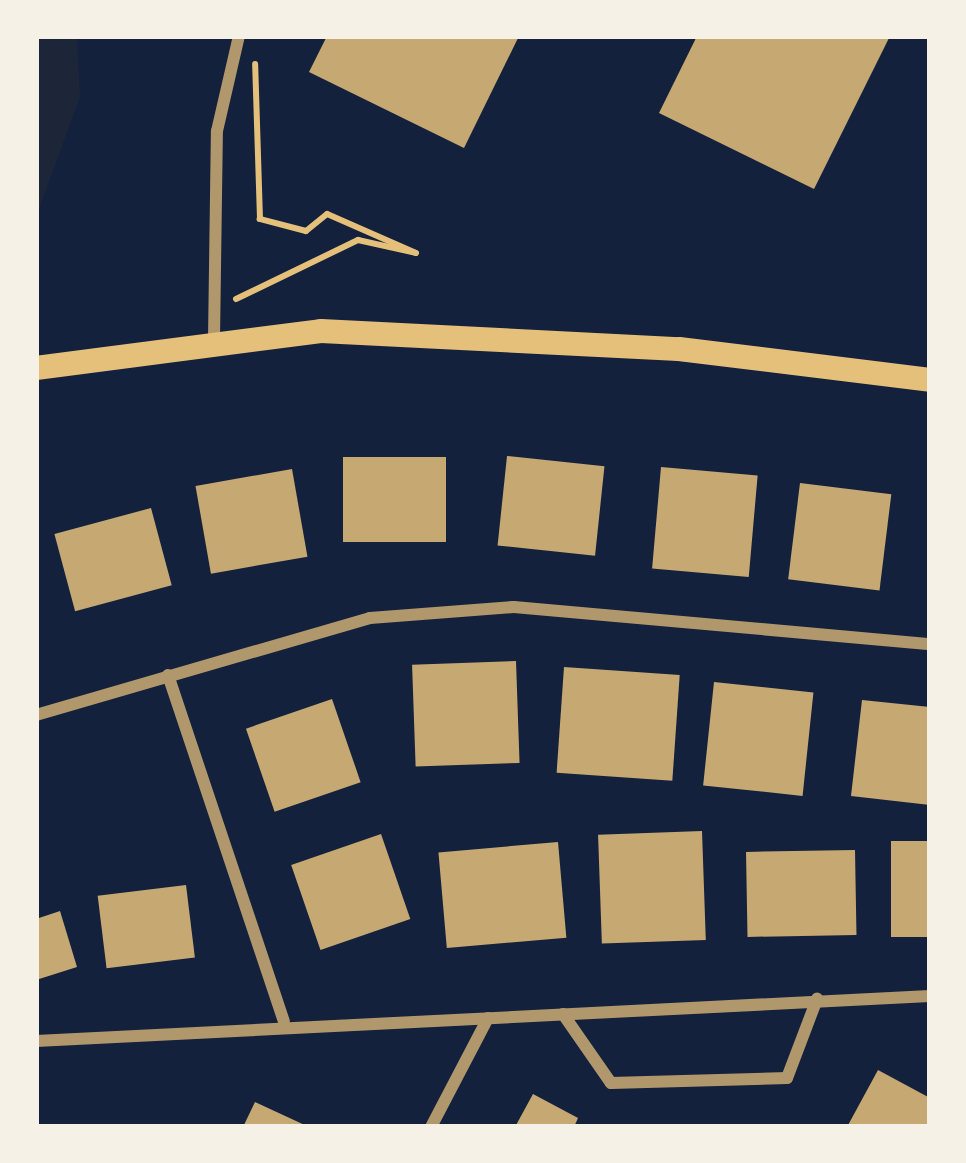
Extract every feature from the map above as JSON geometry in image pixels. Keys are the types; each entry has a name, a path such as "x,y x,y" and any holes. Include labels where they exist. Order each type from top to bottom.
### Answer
{"main road":[{"path":"36,368 214,339 321,331 548,341 930,380"}],"street":[{"path":"214,339 217,131 239,36"},
{"path":"36,715 370,619 514,608 930,644"},
{"path":"168,675 284,1021"},
{"path":"36,1041 284,1021 488,1018 930,996"},
{"path":"563,1014 611,1083 787,1078 817,999"},
{"path":"431,1127 488,1018"}],"path":[{"path":"214,310 358,240 416,253 327,214 306,231 260,219 261,68 252,62"}],"shaded area":[{"path":"36,36 77,36 80,97 36,217"}],"building":[{"path":"327,36 519,36 464,148 309,72"},
{"path":"697,36 890,36 814,189 659,113"},
{"path":"507,456 604,466 595,556 498,546"},
{"path":"343,457 446,457 446,542 343,542"},
{"path":"661,467 758,475 749,577 652,569"},
{"path":"292,469 307,557 211,574 195,486"},
{"path":"800,483 891,494 879,590 788,579"},
{"path":"151,508 172,585 75,611 54,534"},
{"path":"516,661 520,763 416,767 412,665"},
{"path":"564,667 680,675 672,781 557,773"},
{"path":"714,682 813,692 803,796 703,785"},
{"path":"332,699 361,782 275,812 246,729"},
{"path":"862,700 930,707 930,805 851,796"},
{"path":"702,831 706,940 602,944 598,835"},
{"path":"381,834 410,919 320,950 291,865"},
{"path":"891,841 930,841 930,937 891,937"},
{"path":"558,842 566,938 447,948 438,852"},
{"path":"855,850 856,935 748,937 746,852"},
{"path":"186,885 195,957 107,968 98,896"},
{"path":"60,911 77,967 36,980 36,919"},
{"path":"878,1070 930,1098 930,1127 847,1127"},
{"path":"533,1094 578,1118 574,1127 515,1127"},
{"path":"255,1102 309,1127 243,1127"}]}
